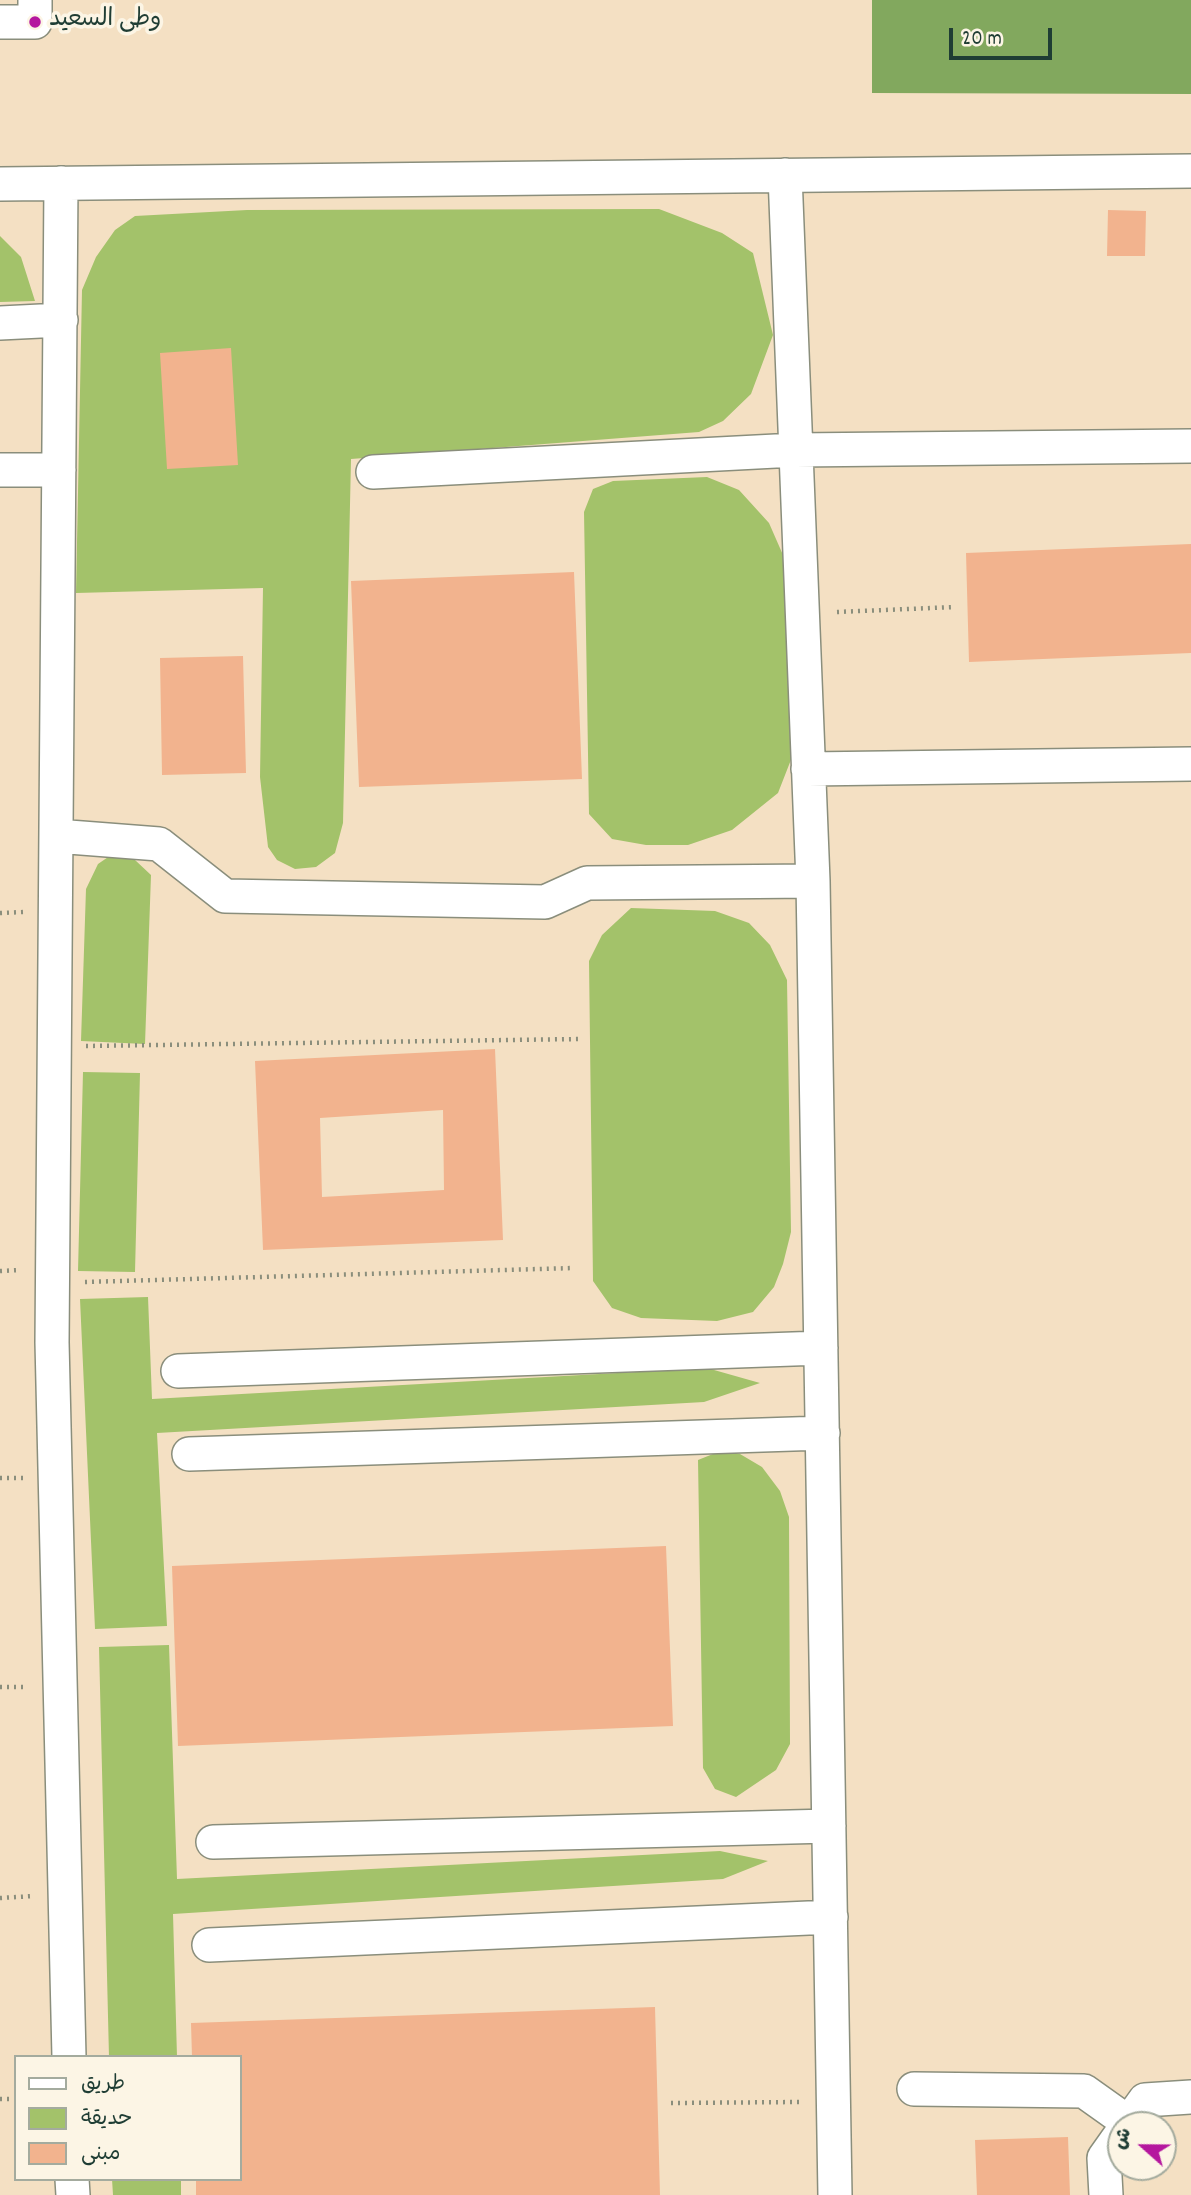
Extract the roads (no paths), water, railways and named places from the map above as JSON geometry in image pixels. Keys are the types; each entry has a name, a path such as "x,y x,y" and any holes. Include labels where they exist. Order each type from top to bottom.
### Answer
{"street":[{"path":"0,22 35,22 35,0"},
{"path":"0,184 1191,171"},
{"path":"785,175 813,881 835,2195"},
{"path":"61,183 52,1342 69,2055"},
{"path":"0,323 61,320"},
{"path":"373,472 795,450 1191,446"},
{"path":"0,470 59,470"},
{"path":"808,769 1191,764"},
{"path":"56,836 159,844 225,896 545,902 587,883 813,881"},
{"path":"178,1371 821,1348"},
{"path":"189,1454 822,1433"},
{"path":"213,1842 829,1826"},
{"path":"209,1945 831,1917"},
{"path":"914,2089 1084,2091 1107,2111"},
{"path":"1137,2111 1145,2100 1191,2097"},
{"path":"1105,2195 1104,2158 1107,2154"}],"place":[{"name":"وطى السعيد","path":"35,22"}]}
